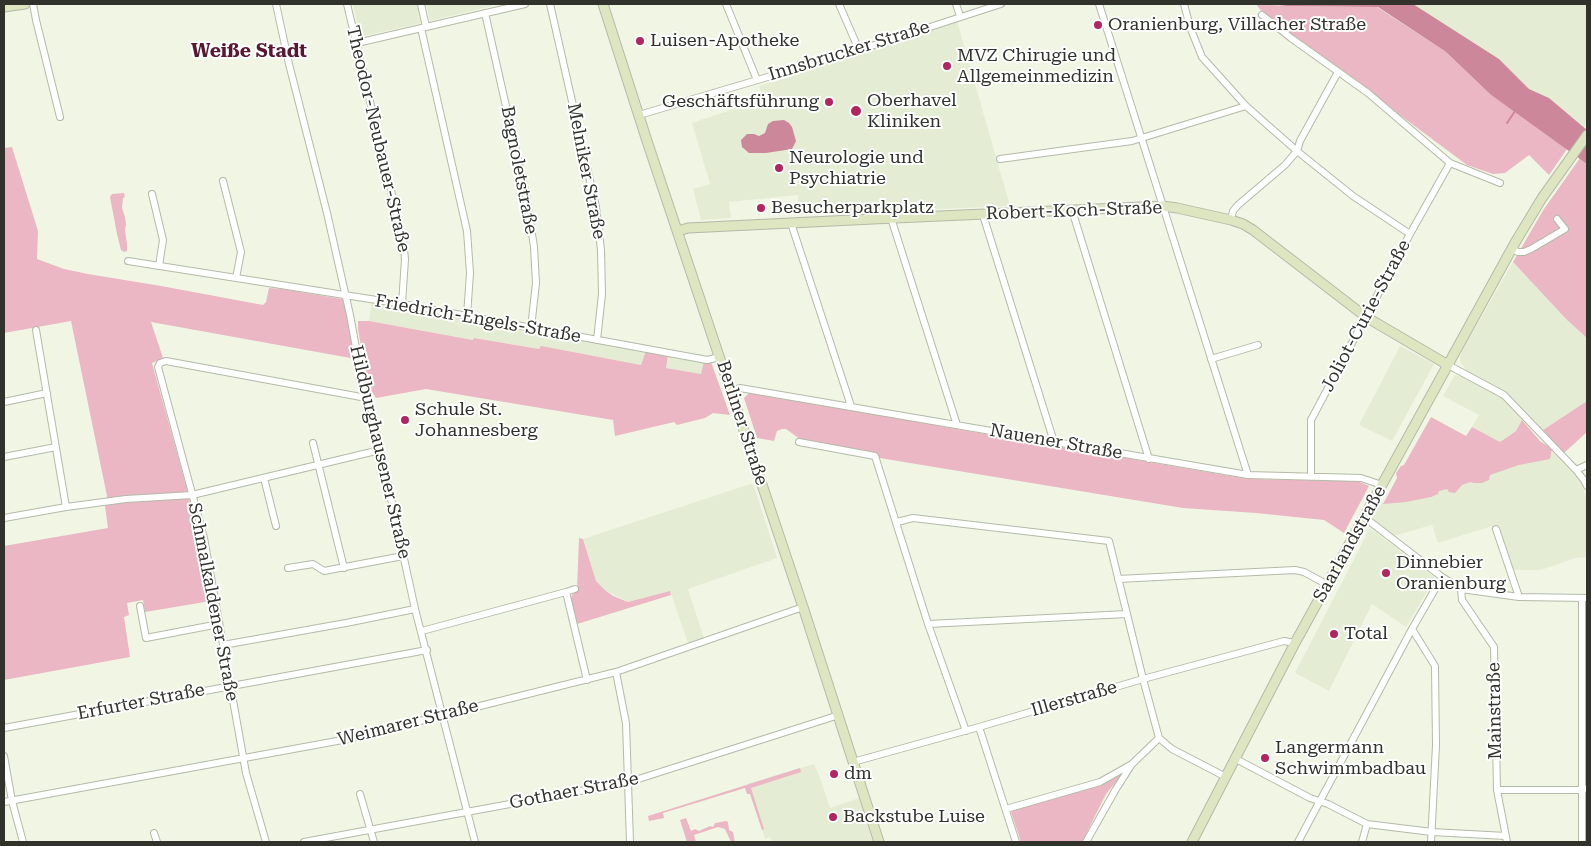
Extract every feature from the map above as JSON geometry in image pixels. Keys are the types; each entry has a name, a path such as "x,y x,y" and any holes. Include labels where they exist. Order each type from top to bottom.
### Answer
{"street":[{"path":"4,6 25,4"},
{"path":"33,4 60,117"},
{"name":"Hildburghausener Straße","path":"276,4 289,64 327,213 346,296 363,386 370,403 415,609 475,842"},
{"name":"Theodor-Neubauer-Straße","path":"347,4 403,241 405,259 402,304"},
{"path":"421,4 423,27 467,231 470,273 467,316"},
{"path":"357,43 525,4"},
{"name":"Melniker Straße","path":"550,4 596,207 601,250 602,294 596,340"},
{"name":"Berliner Straße","path":"603,4 839,715 879,842"},
{"path":"726,4 757,80"},
{"path":"838,4 859,50"},
{"path":"956,4 960,16"},
{"name":"Innsbrucker Straße","path":"639,115 859,50 1001,4"},
{"path":"1099,4 1248,475"},
{"path":"1184,4 1202,57 1246,106 1297,151 1353,196 1410,234"},
{"name":"Bagnoletstraße","path":"485,13 526,195 534,247 536,283 531,328"},
{"path":"1262,15 1368,93 1450,163 1500,183"},
{"path":"1231,220 1233,211 1238,205 1285,165 1297,151 1300,141 1338,72"},
{"path":"1000,159 1132,141 1246,106"},
{"name":"Saarlandstraße","path":"1192,842 1296,643 1512,249 1542,198 1587,135"},
{"name":"Joliot-Curie-Straße","path":"1311,477 1311,420 1450,163"},
{"path":"223,181 241,252 236,278"},
{"path":"152,194 163,240 159,266"},
{"name":"Robert-Koch-Straße","path":"678,231 688,228 1163,206 1231,220 1253,230 1366,317 1504,395 1576,470 1587,486"},
{"path":"1072,210 1149,459"},
{"path":"983,215 1054,442"},
{"path":"891,218 957,425"},
{"path":"1512,249 1524,252 1565,229 1557,219"},
{"path":"791,223 851,406"},
{"name":"Friedrich-Engels-Straße","path":"128,261 402,304 707,360 720,357"},
{"path":"36,330 66,506"},
{"path":"1211,359 1258,345"},
{"name":"Schmalkaldener Straße","path":"266,842 243,758 204,538 158,367 160,363 166,361 360,397 366,395"},
{"name":"Nauener Straße","path":"731,391 740,388 851,406 1248,475 1361,478 1382,485"},
{"path":"4,402 47,393"},
{"path":"799,442 875,456 928,624 966,731"},
{"path":"314,443 344,568"},
{"path":"4,457 56,447"},
{"path":"4,518 66,506 126,499 192,495 380,450"},
{"path":"1576,470 1587,465"},
{"path":"264,478 276,526"},
{"path":"1364,517 1442,577 1461,589 1519,597 1585,598 1585,789 1582,842"},
{"path":"897,522 913,518 1109,541 1159,738 1172,749 1226,777"},
{"path":"1496,529 1519,597"},
{"path":"288,568 313,564 324,570 344,568 403,556"},
{"path":"1118,579 1295,570 1304,572 1328,585"},
{"path":"1298,842 1412,629 1442,577"},
{"path":"422,631 575,589"},
{"name":"Mainstraße","path":"1461,589 1462,600 1494,647 1497,790 1507,839"},
{"path":"566,592 588,680"},
{"path":"140,606 146,638 219,624"},
{"name":"Weimarer Straße","path":"4,802 348,739 616,672 803,607"},
{"path":"223,645 415,609"},
{"path":"928,624 1127,614"},
{"path":"1412,629 1435,666 1436,745 1431,842"},
{"name":"Illerstraße","path":"854,762 1143,679 1284,641 1296,643"},
{"name":"Erfurter Straße","path":"4,728 426,650"},
{"path":"616,672 626,723 630,842"},
{"name":"Gothaer Straße","path":"304,842 629,782 839,715"},
{"path":"979,727 1016,842"},
{"path":"1086,842 1132,764 1159,738"},
{"path":"4,756 12,800 23,842"},
{"path":"1236,759 1367,824 1507,839"},
{"path":"1006,809 1100,782 1132,764"},
{"path":"1497,790 1585,789"},
{"path":"360,794 374,842"},
{"path":"1362,842 1367,824"},
{"path":"154,833 157,842"}],"shaded area":[{"path":"353,4 417,4 421,23 360,37"},
{"path":"426,4 491,4 492,6 430,21"},
{"path":"1256,4 1377,7 1446,52 1491,95 1567,149 1549,175 1529,155 1505,173 1493,174 1467,165 1267,19"},
{"path":"1269,4 1413,4 1499,59 1529,89 1549,98 1587,130 1587,164 1491,95 1446,52 1378,7 1287,6"},
{"path":"1413,4 1587,4 1587,123 1584,127 1549,98 1529,89 1499,59"},
{"name":"Oberhavel Kliniken","path":"957,21 1010,206 799,215 798,195 729,202 731,218 701,220 693,189 710,184 692,123 763,99 759,86"},
{"path":"784,120 792,127 796,141 792,149 766,153 749,153 742,147 741,140 747,134 759,136 765,133 768,124 773,121"},
{"path":"12,147 38,231 37,259 64,269 88,274 263,305 266,302 269,288 342,299 356,359 151,322 163,358 152,363 187,489 211,601 145,612 143,600 127,603 129,615 124,617 130,657 4,680 4,546 108,528 105,506 107,496 71,321 4,333 4,148"},
{"path":"1580,158 1587,164 1587,338 1567,320 1513,262 1544,209"},
{"path":"124,193 125,197 123,198 122,208 126,224 127,251 124,252 121,250 110,197 112,194"},
{"path":"1513,262 1567,320 1587,338 1587,401 1543,430 1507,394 1467,371 1461,363 1460,357 1463,349"},
{"path":"372,301 704,361 701,374 665,368 646,351 641,365 541,347 539,349 474,338 474,340 369,321"},
{"path":"358,321 369,321 473,340 474,338 539,349 541,346 641,365 646,351 668,355 666,368 701,374 704,361 711,362 730,415 713,413 705,418 677,425 674,422 615,436 613,420 426,389 376,398 369,387"},
{"path":"1400,346 1434,364 1392,441 1359,425"},
{"path":"1455,375 1467,378 1500,396 1522,420 1516,431 1500,442 1472,427 1479,415 1443,396"},
{"path":"749,393 1248,479 1357,481 1369,486 1344,533 1324,520 1183,508 813,447 808,441 800,439 786,429 777,431 774,441 757,438 744,398"},
{"path":"1587,401 1587,432 1565,452 1562,452 1543,430"},
{"path":"1431,417 1466,436 1472,427 1500,442 1516,431 1522,420 1540,441 1552,449 1550,459 1519,465 1490,475 1489,480 1482,483 1470,482 1462,485 1455,493 1449,492 1447,489 1439,491 1438,494 1431,497 1383,504 1397,478 1396,473 1404,465"},
{"path":"1553,452 1582,483 1587,499 1587,557 1575,558 1541,570 1515,570 1507,573 1492,526 1438,543 1432,525 1393,536 1372,519 1370,514 1376,503 1395,502"},
{"path":"753,483 777,558 688,589 704,638 688,643 670,591 628,602 606,591 596,581 583,539"},
{"path":"1370,528 1435,578 1406,627 1372,604 1329,691 1295,673"},
{"path":"579,538 583,539 596,581 613,596 628,602 670,591 671,595 577,624 571,598 577,590"},
{"path":"814,764 830,808 859,798 873,842 772,842 770,837 765,839 747,784"},
{"path":"800,768 801,772 751,788 764,829 762,830 750,794 747,794 745,788 663,813 664,818 649,821 648,816"},
{"path":"1124,772 1106,794 1082,842 1021,842 1011,812 1015,809 1101,785"},
{"path":"686,818 691,831 695,829 699,831 710,826 713,827 715,823 726,821 728,822 729,830 733,832 735,842 731,842 725,829 718,827 694,835 696,842 687,842 680,820"}],"waterway":[{"path":"1507,123 1515,111"}],"place":[{"name":"Oranienburg, Villacher Straße","path":"1098,25"},
{"name":"Luisen-Apotheke","path":"640,41"},
{"name":"MVZ Chirugie und Allgemeinmedizin","path":"947,66"},
{"name":"Geschäftsführung","path":"829,102"},
{"name":"Oberhavel Kliniken","path":"856,111"},
{"name":"Neurologie und Psychiatrie","path":"779,168"},
{"name":"Besucherparkplatz","path":"761,208"},
{"name":"Schule St. Johannesberg","path":"405,420"},
{"name":"Dinnebier Oranienburg","path":"1386,573"},
{"name":"Total","path":"1334,634"},
{"name":"Langermann Schwimmbadbau","path":"1265,758"},
{"name":"dm","path":"834,774"},
{"name":"Backstube Luise","path":"833,817"}],"district":[{"name":"Weiße Stadt","path":"249,51"}]}
